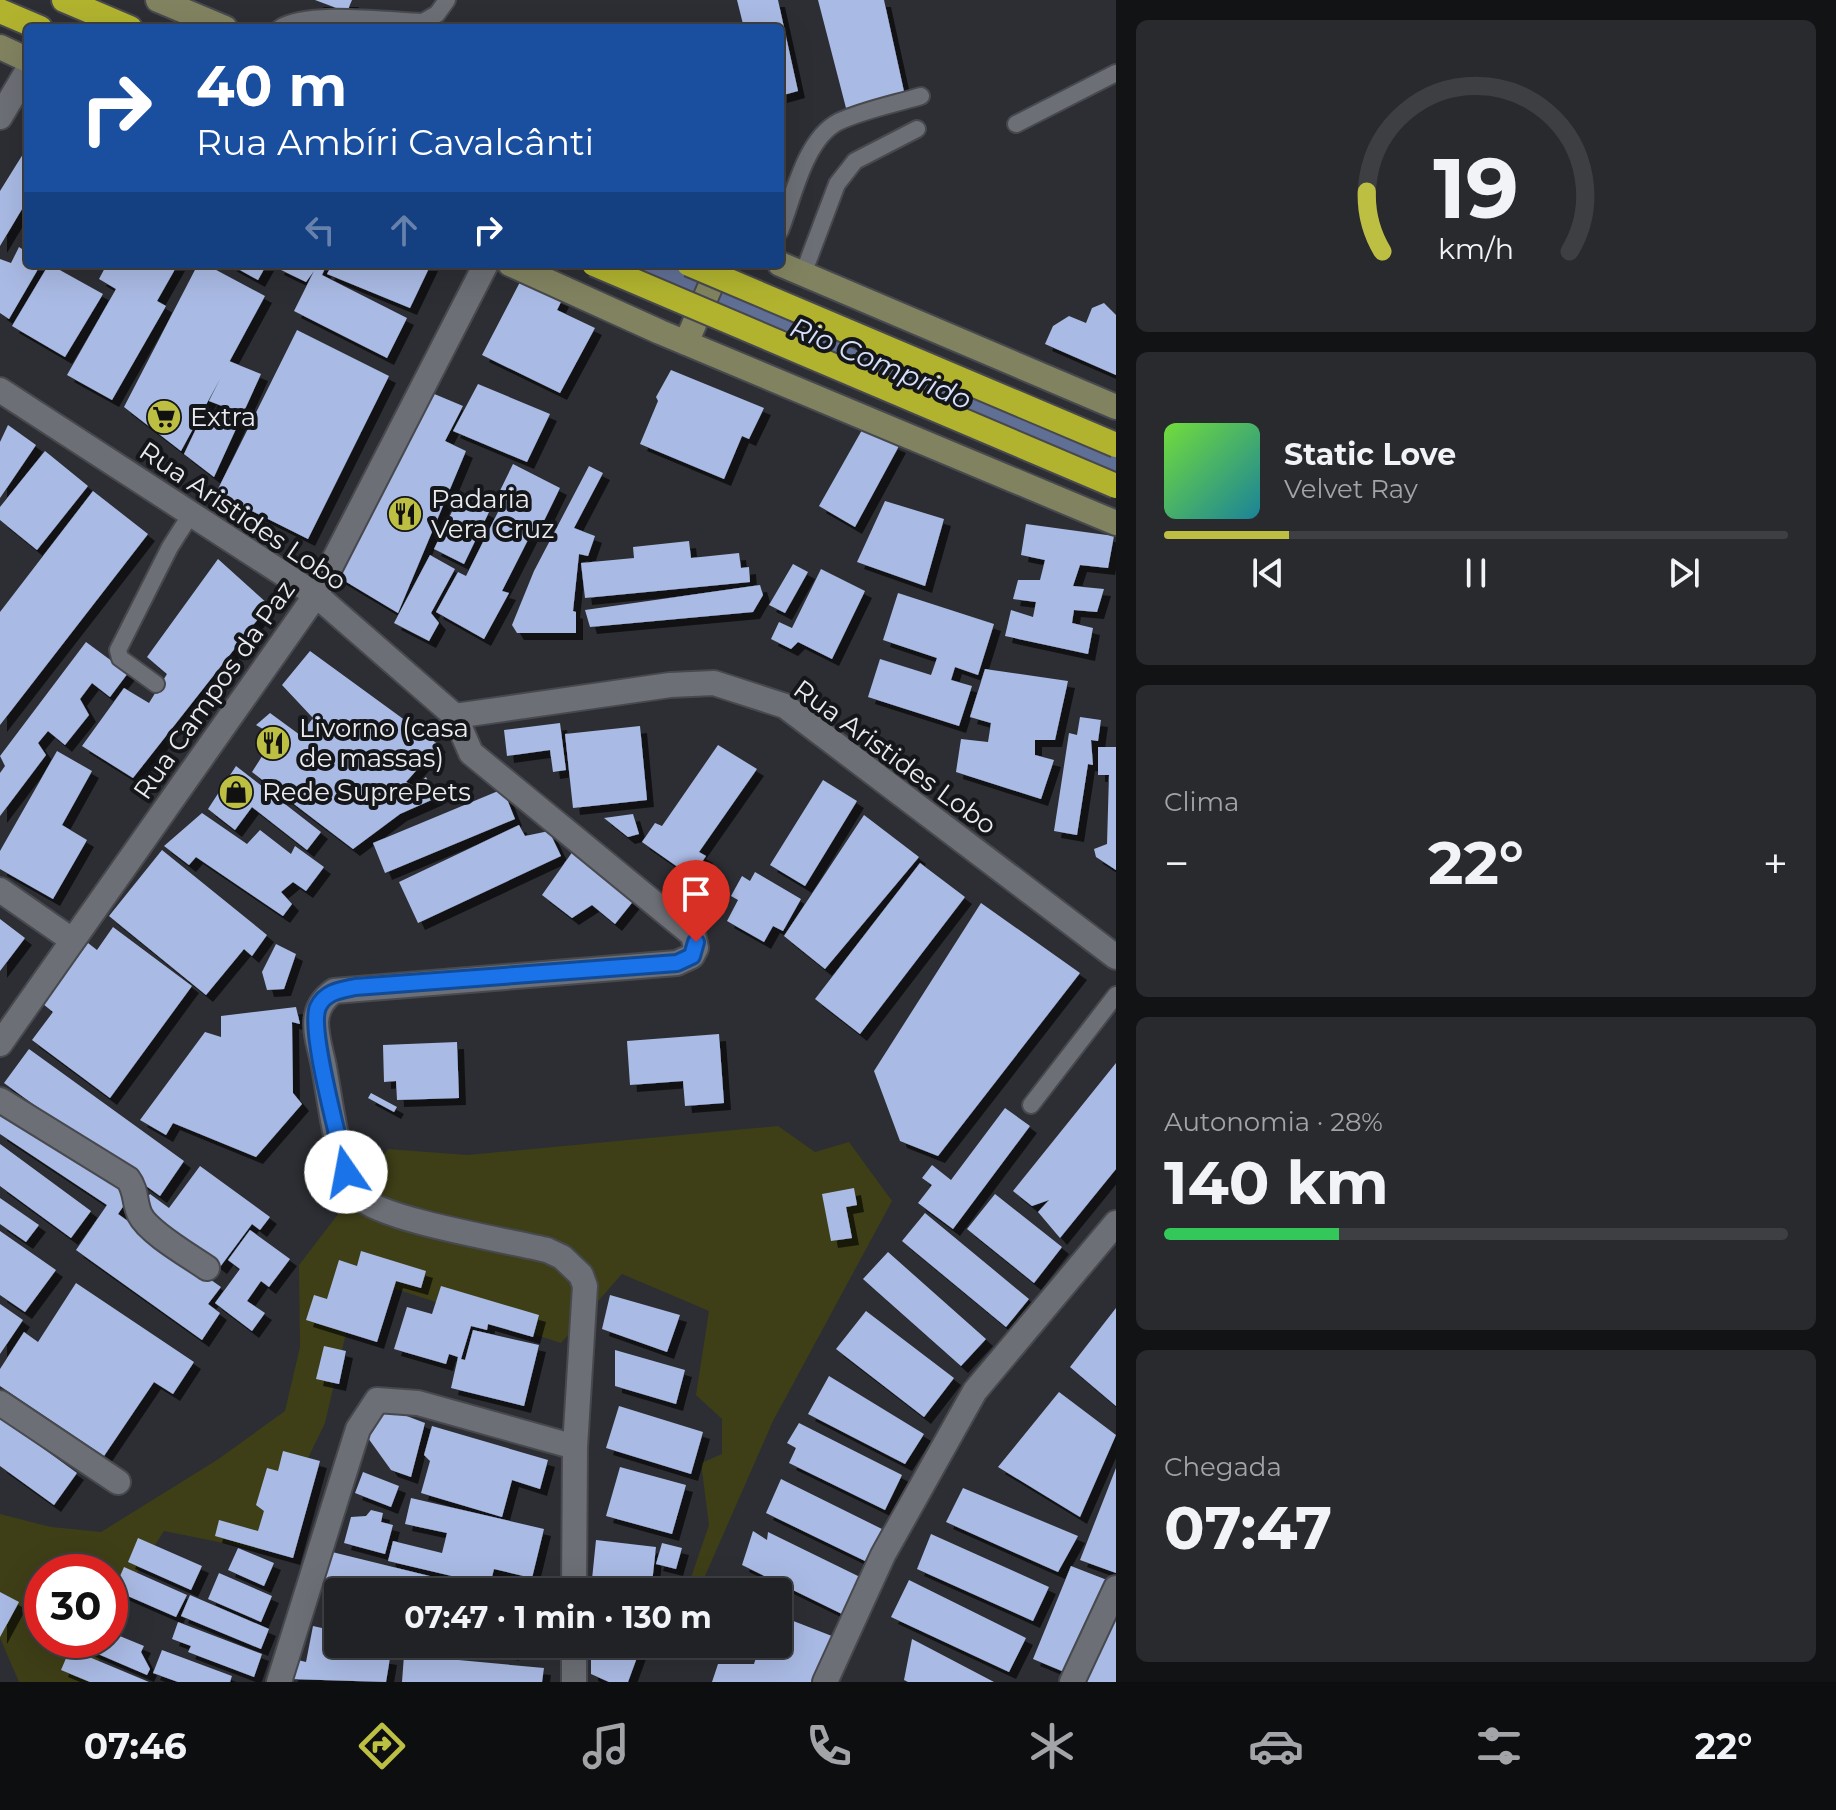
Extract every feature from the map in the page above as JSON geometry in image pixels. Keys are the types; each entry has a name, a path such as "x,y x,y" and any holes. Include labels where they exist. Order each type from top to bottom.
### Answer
{"highway":[{"path":"64,0 121,24"},
{"path":"0,11 31,24"},
{"path":"603,268 1116,486"},
{"path":"698,268 1116,445"}],"main road":[{"path":"158,0 215,24"},
{"path":"0,47 24,58"},
{"path":"784,266 1116,407"},
{"path":"519,268 686,343 1116,523"},
{"path":"686,343 718,268"}],"street":[{"path":"0,117 24,77"},
{"name":"Rua Campos da Paz","path":"0,1044 316,595 484,268"},
{"name":"Rua Aristides Lobo","path":"0,390 316,595 455,716 670,685 714,683 748,692 785,706 1116,957"},
{"path":"455,716 471,753 693,935 696,942 692,956 677,963 334,991 325,998 314,1022 346,1172 359,1196 385,1211 547,1250 562,1257 581,1275 586,1306 575,1447 574,1578"},
{"path":"0,890 72,940"},
{"path":"0,1100 128,1179 135,1188 140,1215 147,1224 207,1268"},
{"path":"825,1682 883,1555 975,1391 1116,1223"},
{"path":"279,1682 358,1429 377,1400 418,1403 575,1447"},
{"path":"0,1403 118,1482"},
{"path":"1072,1682 1116,1588"},
{"path":"574,1658 574,1682"}],"lane":[{"path":"286,24 322,20 423,22 437,14 447,0"},
{"path":"1016,124 1116,73"},
{"path":"784,221 809,157 823,135 837,123 921,96"},
{"path":"803,274 837,184 855,161 917,129"},
{"path":"156,684 120,658 118,650 170,547 191,514"},
{"path":"1031,1105 1116,995"}],"shaded area":[{"path":"778,1126 815,1152 849,1142 892,1201 773,1421 704,1578 691,1578 709,1525 701,1463 722,1454 722,1419 696,1395 709,1311 622,1274 561,1343 359,1277 325,1423 263,1551 164,1531 128,1589 128,1554 24,1554 24,1658 100,1658 90,1682 19,1682 0,1638 0,1514 51,1527 101,1532 217,1460 285,1411 300,1347 299,1265 388,1149 467,1155"}],"building":[{"path":"315,0 352,0 347,12"},
{"path":"737,0 778,0 783,24 743,24"},
{"path":"818,0 884,0 905,96 846,108"},
{"path":"784,27 798,91 784,95"},
{"path":"24,152 24,206 0,246 0,191"},
{"path":"19,247 24,250 24,268 39,268 9,319 0,313 0,259 11,263"},
{"path":"47,268 56,268 103,294 65,357 12,326"},
{"path":"105,268 176,268 157,301 166,306 112,400 67,375 116,289 99,279"},
{"path":"196,268 212,268 265,296 181,451 124,407"},
{"path":"236,268 265,268 258,280"},
{"path":"277,268 325,268 322,275 407,318 387,358 294,311 314,271 306,282"},
{"path":"330,268 429,268 410,308 327,274"},
{"path":"520,282 562,300 557,310 595,328 560,393 482,355"},
{"path":"1104,303 1116,315 1116,375 1045,344 1053,326 1069,316 1086,323 1092,308"},
{"path":"297,330 389,376 308,539 216,493"},
{"path":"229,361 261,374 214,477 184,454 203,414 215,421 222,406 209,401"},
{"path":"671,370 764,408 749,439 742,436 724,479 640,444 658,401 656,397"},
{"path":"478,384 550,414 527,462 453,431"},
{"name":"Padaria Vera Cruz","path":"432,393 463,406 445,441 466,451 398,613 338,577"},
{"path":"8,425 36,445 0,498 0,442"},
{"path":"862,430 899,446 855,527 819,506"},
{"path":"45,451 88,486 37,550 0,520 0,507"},
{"path":"513,464 560,488 540,529 535,526 502,591 509,593 484,639 436,612 458,572 466,576 499,510 492,507"},
{"path":"589,466 603,473 574,528 595,536 588,556 579,554 573,611 576,612 576,633 517,633 512,625 534,571"},
{"path":"93,491 148,534 0,725 0,612"},
{"path":"459,497 489,512 464,564 434,549"},
{"path":"885,501 944,519 925,586 857,562"},
{"path":"1026,524 1114,536 1108,568 1080,565 1073,586 1104,589 1097,612 1074,610 1072,623 1093,628 1088,654 1005,636 1011,610 1033,617 1036,602 1013,599 1018,580 1040,580 1045,560 1021,555"},
{"path":"689,541 691,558 739,553 741,568 749,567 750,582 585,598 581,563 634,558 633,547"},
{"path":"430,555 455,569 431,613 439,623 429,641 394,623"},
{"path":"218,559 269,605 133,778 82,746 124,688 149,703 167,674 147,657"},
{"path":"793,564 808,572 785,613 769,605"},
{"path":"821,569 865,591 832,659 798,642 791,649 771,639 779,622 792,628"},
{"path":"760,585 763,595 753,612 590,627 585,610"},
{"path":"898,593 994,624 978,675 955,667 951,680 972,686 959,726 868,697 880,659 931,675 937,658 883,640"},
{"path":"86,642 128,673 110,697 92,683 80,699 89,715 65,745 48,731 38,743 46,755 0,816 0,773 5,766 0,756"},
{"path":"310,651 439,745 406,782 415,787 426,777 436,798 400,814 353,849 252,772 275,736 256,725 270,713 300,735 313,718 282,685"},
{"path":"985,669 1068,681 1055,740 1035,740 1035,755 1054,760 1041,799 956,772 961,739 988,742 991,723 970,717"},
{"path":"1080,717 1101,720 1098,741 1091,740 1093,765 1088,764 1077,835 1054,831 1069,733 1077,735"},
{"path":"560,723 566,770 553,772 550,750 507,756 504,730"},
{"path":"640,726 647,800 573,808 565,734"},
{"path":"718,745 757,769 699,852 706,856 692,877 642,842 655,823 662,826"},
{"path":"1098,747 1116,747 1116,870 1096,857 1094,849 1107,844 1109,775 1098,775"},
{"path":"57,751 92,771 62,825 87,840 53,899 0,869 0,851"},
{"path":"236,766 321,832 307,850 252,807 235,830 208,809"},
{"path":"823,780 857,801 805,886 770,865"},
{"path":"503,789 515,819 385,873 373,843"},
{"path":"202,813 247,844 260,830 291,854 295,846 324,867 306,891 293,882 281,892 292,904 283,916 196,857 189,865 164,846"},
{"path":"633,814 639,834 628,837 604,818"},
{"path":"864,815 919,857 825,969 784,936"},
{"path":"519,825 525,836 549,831 561,856 418,923 399,882"},
{"path":"578,844 639,894 615,924 592,905 572,918 542,895"},
{"path":"162,850 267,935 252,956 244,949 206,995 109,916"},
{"path":"920,863 965,897 860,1034 815,999"},
{"path":"755,872 801,899 783,931 773,926 764,942 727,921 738,900 731,896 742,876 750,881"},
{"path":"981,903 1080,973 938,1156 900,1141 874,1071"},
{"path":"0,919 25,938 0,971"},
{"path":"113,927 192,986 110,1098 32,1040 53,1012 43,1004 88,943 97,950"},
{"path":"276,944 296,954 284,989 267,990 262,972"},
{"path":"296,1007 300,1024 292,1022 293,1093 302,1104 256,1157 173,1123 166,1135 140,1120 205,1032 221,1037 221,1016"},
{"path":"719,1034 724,1103 685,1106 683,1081 630,1085 627,1041"},
{"path":"457,1042 459,1098 397,1100 396,1081 384,1082 383,1045"},
{"path":"29,1049 184,1161 160,1196 4,1083"},
{"path":"1116,1063 1116,1169 1060,1238 1038,1212 1049,1200 1032,1206 1013,1191"},
{"path":"371,1093 397,1107 394,1112 368,1098"},
{"path":"0,1103 133,1192 118,1214 221,1287 208,1304 220,1313 202,1340 76,1250 107,1205 0,1134"},
{"path":"1005,1108 1030,1126 953,1229 918,1203 932,1185 922,1178 932,1165 951,1180"},
{"path":"0,1144 91,1211 71,1238 0,1186"},
{"path":"200,1166 270,1217 260,1230 252,1224 220,1267 140,1207 150,1194 169,1208"},
{"path":"854,1188 857,1205 846,1207 852,1238 831,1241 822,1194"},
{"path":"995,1194 1062,1247 1034,1283 967,1229"},
{"path":"0,1198 39,1225 26,1242 0,1224"},
{"path":"925,1213 1029,1299 1006,1327 902,1241"},
{"path":"250,1230 290,1259 269,1287 261,1281 247,1301 265,1313 252,1331 215,1303 240,1269 228,1260"},
{"path":"0,1231 56,1270 25,1312 0,1295"},
{"path":"361,1251 426,1271 421,1288 396,1281 377,1342 306,1320 314,1295 327,1299 339,1260 357,1266"},
{"path":"888,1252 986,1339 961,1366 863,1279"},
{"path":"76,1283 194,1362 173,1394 154,1382 104,1456 0,1386 0,1369 24,1332 38,1342"},
{"path":"441,1286 539,1315 533,1337 488,1324 487,1330 471,1326 461,1359 465,1360 473,1330 539,1345 524,1406 451,1388 458,1357 449,1354 446,1364 394,1349 407,1307 432,1314"},
{"path":"610,1295 680,1315 667,1352 602,1329"},
{"path":"0,1304 23,1320 0,1354"},
{"path":"1116,1308 1116,1406 1070,1367"},
{"path":"866,1311 954,1378 924,1417 836,1349"},
{"path":"324,1346 346,1351 339,1384 316,1379"},
{"path":"615,1350 685,1370 676,1404 615,1386"},
{"path":"829,1376 924,1434 905,1464 808,1414"},
{"path":"1059,1392 1116,1435 1080,1517 998,1467"},
{"path":"619,1406 703,1432 691,1474 606,1448"},
{"path":"391,1410 425,1423 411,1477 391,1470 368,1438 373,1421"},
{"path":"0,1417 77,1473 54,1505 0,1466"},
{"path":"799,1423 902,1475 885,1510 789,1463 796,1448 787,1443"},
{"path":"432,1426 548,1460 540,1489 512,1480 502,1517 421,1493 430,1461 424,1455"},
{"path":"283,1451 320,1461 293,1558 215,1536 219,1520 258,1531 264,1511 256,1505 267,1468 278,1471"},
{"path":"620,1467 686,1485 672,1534 606,1516"},
{"path":"1116,1468 1116,1573 1080,1560"},
{"path":"363,1472 399,1486 391,1507 355,1493"},
{"path":"781,1479 882,1529 865,1561 766,1513"},
{"path":"963,1488 1078,1536 1058,1572 946,1522"},
{"path":"411,1498 544,1529 532,1578 494,1569 492,1578 460,1578 388,1561 393,1541 442,1553 447,1533 405,1524"},
{"path":"371,1510 383,1513 381,1522 393,1525 385,1554 344,1543 351,1517 366,1516"},
{"path":"753,1531 767,1540 768,1532 860,1577 842,1614 792,1590 792,1578 769,1578 742,1565"},
{"path":"931,1534 1049,1587 1033,1621 917,1569"},
{"path":"138,1538 202,1566 191,1590 128,1562"},
{"path":"596,1540 656,1547 653,1578 592,1578"},
{"path":"662,1543 682,1548 676,1569 656,1564"},
{"path":"238,1548 274,1563 264,1586 228,1570"},
{"path":"328,1551 438,1578 324,1578 324,1587 319,1586"},
{"path":"1071,1566 1107,1580 1069,1674 1033,1659"},
{"path":"128,1569 187,1595 176,1617 128,1596"},
{"path":"219,1573 272,1596 261,1622 208,1599"},
{"path":"909,1580 1026,1638 1009,1672 891,1617"},
{"path":"0,1592 19,1602 0,1637"},
{"path":"190,1595 269,1629 261,1649 181,1616"},
{"path":"1116,1605 1116,1682 1084,1682"},
{"path":"324,1615 324,1658 390,1658 386,1682 290,1679 294,1659 306,1662 313,1626 322,1628"},
{"path":"792,1620 837,1638 818,1682 712,1682 718,1664 754,1664 756,1658 792,1658"},
{"path":"178,1622 262,1654 254,1677 188,1652 191,1646 172,1639"},
{"path":"128,1639 144,1646 141,1652 150,1669 147,1675 107,1658 128,1658"},
{"path":"912,1639 994,1682 904,1680"},
{"path":"162,1650 232,1676 230,1682 178,1682 153,1673"},
{"path":"66,1658 92,1658 149,1682 90,1682 61,1670"},
{"path":"404,1658 544,1668 542,1682 402,1682"},
{"path":"591,1658 637,1658 628,1682 609,1682 591,1674"}],"waterway":[{"name":"Rio Comprido","path":"655,268 1116,463"}],"place":[{"name":"Extra","path":"164,417"},
{"name":"Padaria Vera Cruz","path":"405,514"},
{"name":"Livorno (casa de massas)","path":"273,743"},
{"name":"Rede SuprePets","path":"236,792"}],"route":[{"path":"346,1172 314,1022 318,1007 334,991 677,963 692,956 696,942"}]}
